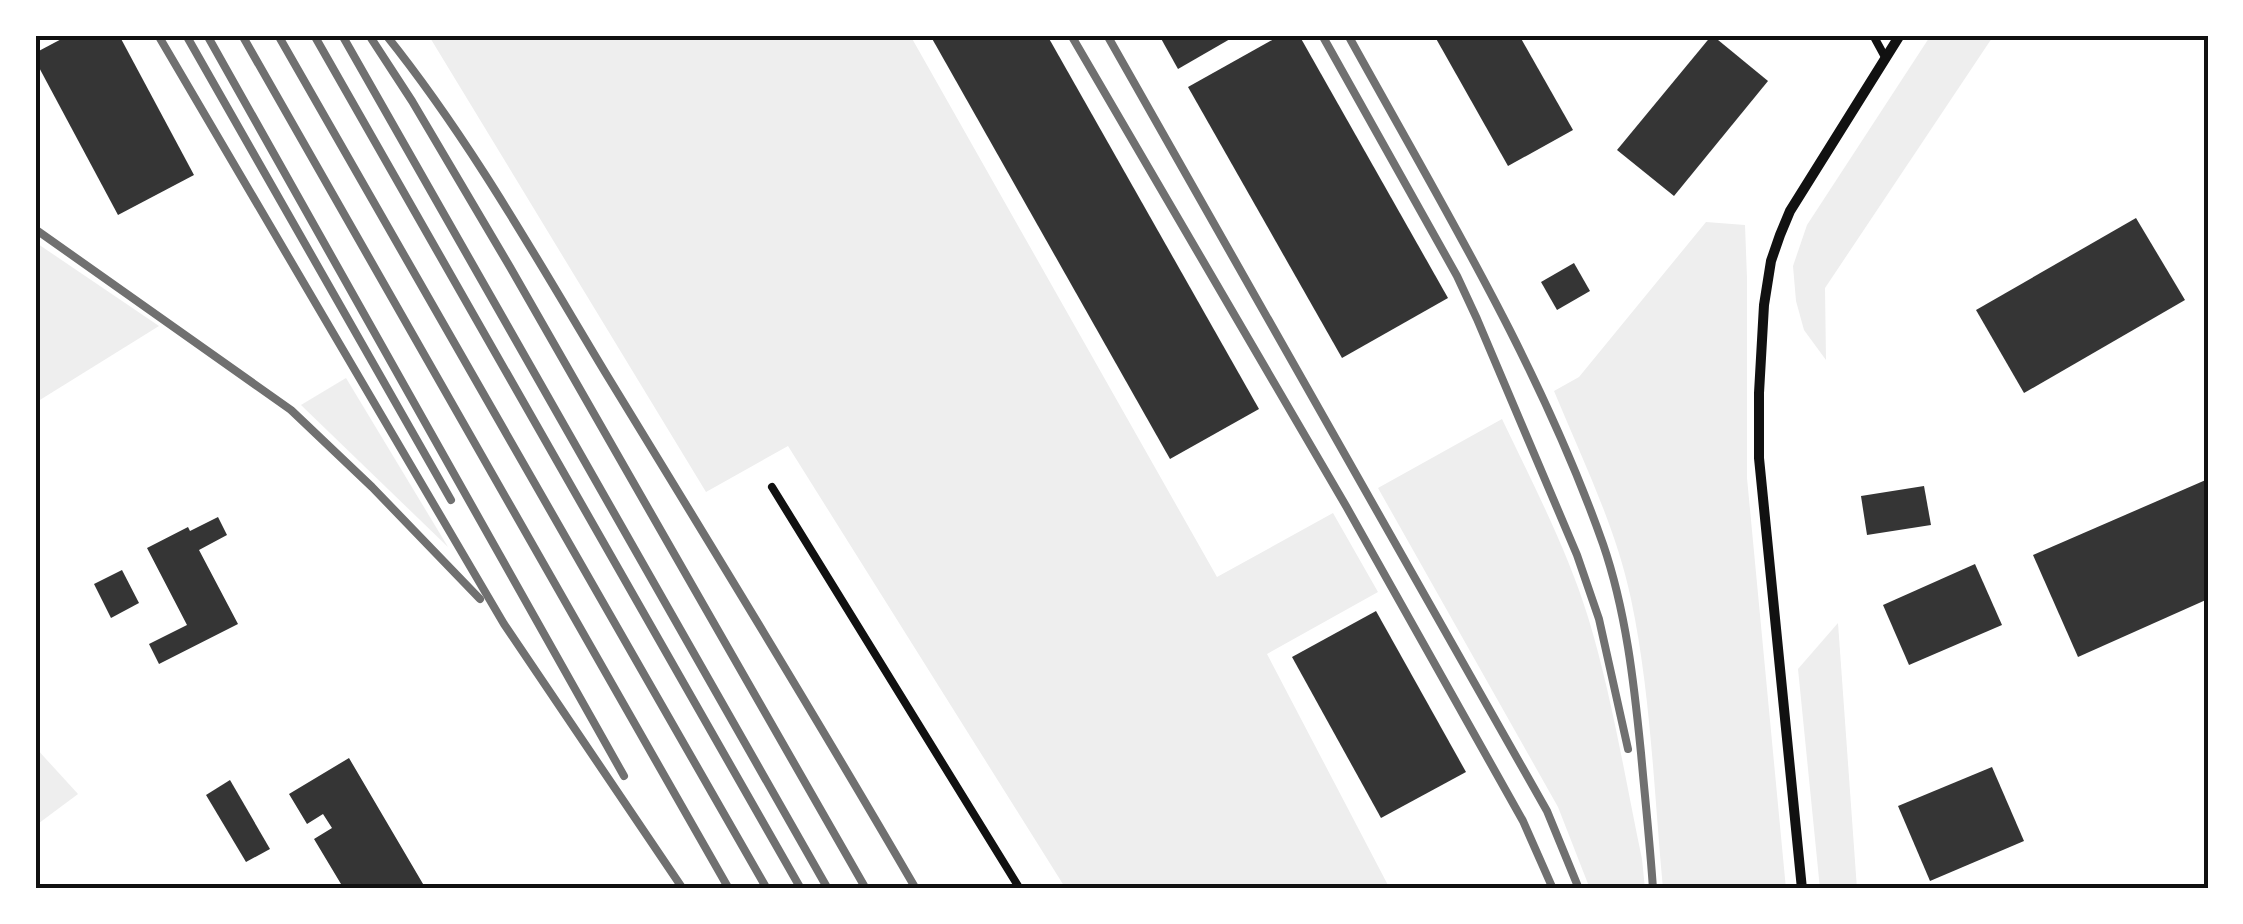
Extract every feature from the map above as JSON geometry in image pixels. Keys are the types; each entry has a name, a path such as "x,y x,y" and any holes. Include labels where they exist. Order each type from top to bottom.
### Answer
{"street":[{"path":"1802,889 1760,470 1764,305 1772,261 1790,211 1900,35"}],"lane":[{"path":"1873,35 1885,57"},
{"path":"772,487 1020,889"}],"shaded area":[{"path":"910,35 1217,577 1333,513 1378,592 1267,654 1390,889 1066,889 788,446 706,492 429,36"},
{"path":"1931,35 1994,35 1825,288 1826,360 1804,330 1793,266 1807,225"},
{"path":"1706,222 1745,225 1747,478 1786,889 1663,889 1648,707 1631,599 1607,519 1554,391 1579,377"},
{"path":"35,242 159,326 35,403"},
{"path":"346,378 448,547 301,405"},
{"path":"1502,419 1560,542 1588,617 1618,737 1645,889 1590,889 1558,807 1378,488"},
{"path":"1838,623 1857,889 1820,889 1798,669"},
{"path":"35,747 78,794 35,826"}],"building":[{"path":"69,35 119,35 194,175 118,215 35,60 35,53"},
{"path":"930,35 1047,35 1259,409 1170,459"},
{"path":"1159,35 1237,35 1178,69"},
{"path":"1281,35 1299,35 1448,298 1342,358 1188,87"},
{"path":"1434,35 1519,35 1573,130 1508,166"},
{"path":"1712,35 1768,81 1674,196 1617,150"},
{"path":"2136,218 2185,300 2024,393 1976,310"},
{"path":"1574,263 1590,291 1557,310 1541,282"},
{"path":"2208,479 2208,599 2078,657 2033,555"},
{"path":"1924,486 1931,525 1867,535 1861,496"},
{"path":"218,517 227,535 199,550 238,624 159,664 149,644 187,625 147,548"},
{"path":"1975,564 2002,625 1909,665 1883,605"},
{"path":"122,570 139,603 111,618 94,584"},
{"path":"1376,611 1466,772 1381,818 1292,657"},
{"path":"349,758 426,889 344,889 314,839 332,828 323,814 307,824 289,794"},
{"path":"1992,767 2024,841 1930,881 1898,806"},
{"path":"230,780 270,849 246,862 206,795"}],"railway":[{"path":"158,35 504,624 683,889"},
{"path":"186,35 451,500"},
{"path":"207,35 624,776"},
{"path":"242,35 729,889"},
{"path":"278,35 767,889"},
{"path":"314,35 801,889"},
{"path":"342,35 828,889"},
{"path":"369,35 510,267 866,889"},
{"path":"386,35 503,202 916,889"},
{"path":"1071,35 1346,506 1523,821 1553,889"},
{"path":"1107,35 1547,811 1579,889"},
{"path":"1322,35 1457,276 1477,319 1577,555 1599,619 1628,749"},
{"path":"1348,35 1519,348 1578,478 1603,544 1618,595 1632,674 1653,889"},
{"path":"35,229 291,410 480,599"}]}
